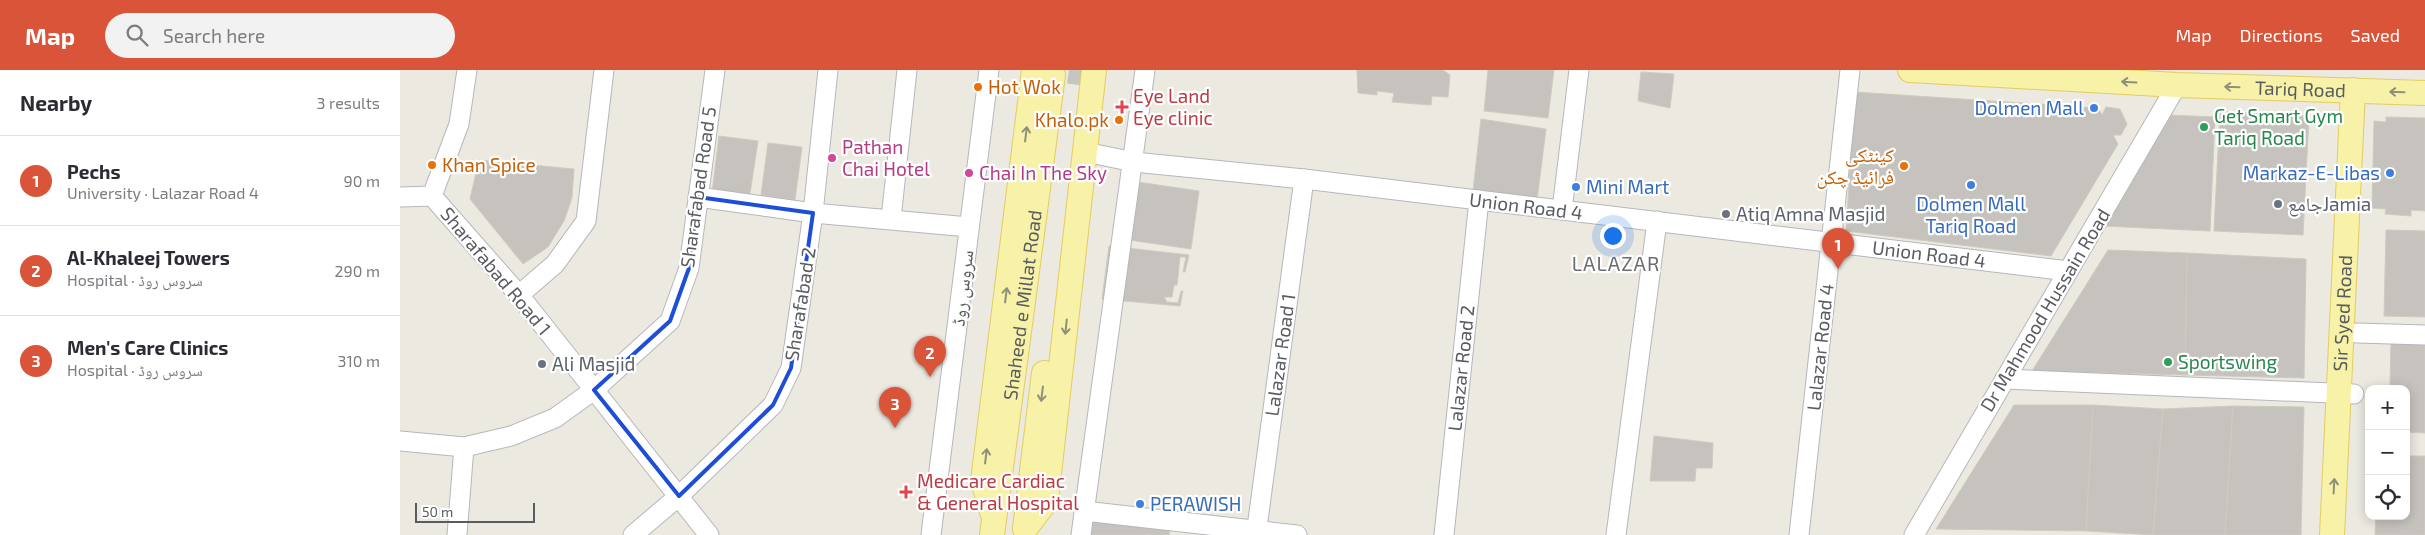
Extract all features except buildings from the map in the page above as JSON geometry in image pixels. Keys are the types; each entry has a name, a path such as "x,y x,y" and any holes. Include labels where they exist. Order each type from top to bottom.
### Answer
{"main road":[{"name":"Tariq Road","path":"1910,70 2177,85 2425,92"},
{"path":"994,528 983,481 1044,72"},
{"path":"1025,532 1046,501 1085,152 1087,78"},
{"name":"Shaheed e Millat Road","path":"1025,532 1087,78"},
{"name":"Sir Syed Road","path":"2348,535 2346,394 2357,333 2361,91"},
{"name":"Sir Syed Road","path":"2332,535 2346,394 2361,91"}],"street":[{"path":"400,197 432,196 459,124 467,70"},
{"path":"519,295 555,264 586,221 604,70"},
{"name":"Sharafabad Road 5","path":"400,441 464,447 511,436 555,418 594,390 670,321 689,268 714,70"},
{"name":"Sharafabad 2","path":"633,535 740,440 773,405 791,368 814,213 828,70"},
{"path":"891,219 907,70"},
{"name":"سروس روڈ","path":"931,535 990,70"},
{"path":"1080,535 1134,162 1145,70"},
{"path":"1562,210 1579,70"},
{"name":"Lalazar Road 4","path":"1799,535 1850,70"},
{"name":"Dr Mahmood Hussain Road","path":"1914,535 2004,378 2177,85"},
{"name":"Union Road 4","path":"1085,152 1134,162 1304,179 2068,271"},
{"name":"Lalazar Road 1","path":"1256,532 1304,179"},
{"name":"Sharafabad Road 1","path":"432,196 519,295 709,535"},
{"path":"698,197 814,213 969,228"},
{"name":"Lalazar Road 2","path":"1444,535 1479,200"},
{"path":"1616,535 1657,221"},
{"path":"2357,333 2425,335"},
{"path":"2004,378 2346,394"},
{"path":"457,535 464,447"},
{"path":"1084,511 1256,532 1297,535"}],"highlighted area":[{"path":"698,197 813,213 791,368 773,405 679,496 594,390 670,321 689,268"}],"tunnel":[{"path":"1079,85 1081,70"}],"place":[{"name":"Hot Wok","path":"978,87"},
{"name":"Eye Land Eye clinic","path":"1122,107"},
{"name":"Dolmen Mall","path":"2094,108"},
{"name":"Khalo.pk","path":"1119,120"},
{"name":"Get Smart Gym Tariq Road","path":"2204,127"},
{"name":"Pathan Chai Hotel","path":"832,158"},
{"name":"Khan Spice","path":"432,165"},
{"name":"کینٹکی فرائیڈ چکن","path":"1904,166"},
{"name":"Chai In The Sky","path":"969,173"},
{"name":"Markaz-E-Libas","path":"2390,173"},
{"name":"Dolmen Mall Tariq Road","path":"1971,185"},
{"name":"Mini Mart","path":"1576,187"},
{"name":"جامعJamia","path":"2278,204"},
{"name":"Atiq Amna Masjid","path":"1726,214"},
{"name":"Pechs","path":"1838,269"},
{"name":"Sportswing","path":"2168,362"},
{"name":"Ali Masjid","path":"542,364"},
{"name":"Al-Khaleej Towers","path":"930,377"},
{"name":"Men's Care Clinics","path":"895,428"},
{"name":"Medicare Cardiac & General Hospital","path":"906,492"},
{"name":"PERAWISH","path":"1140,504"}],"district":[{"name":"LALAZAR","path":"1616,264"}]}
